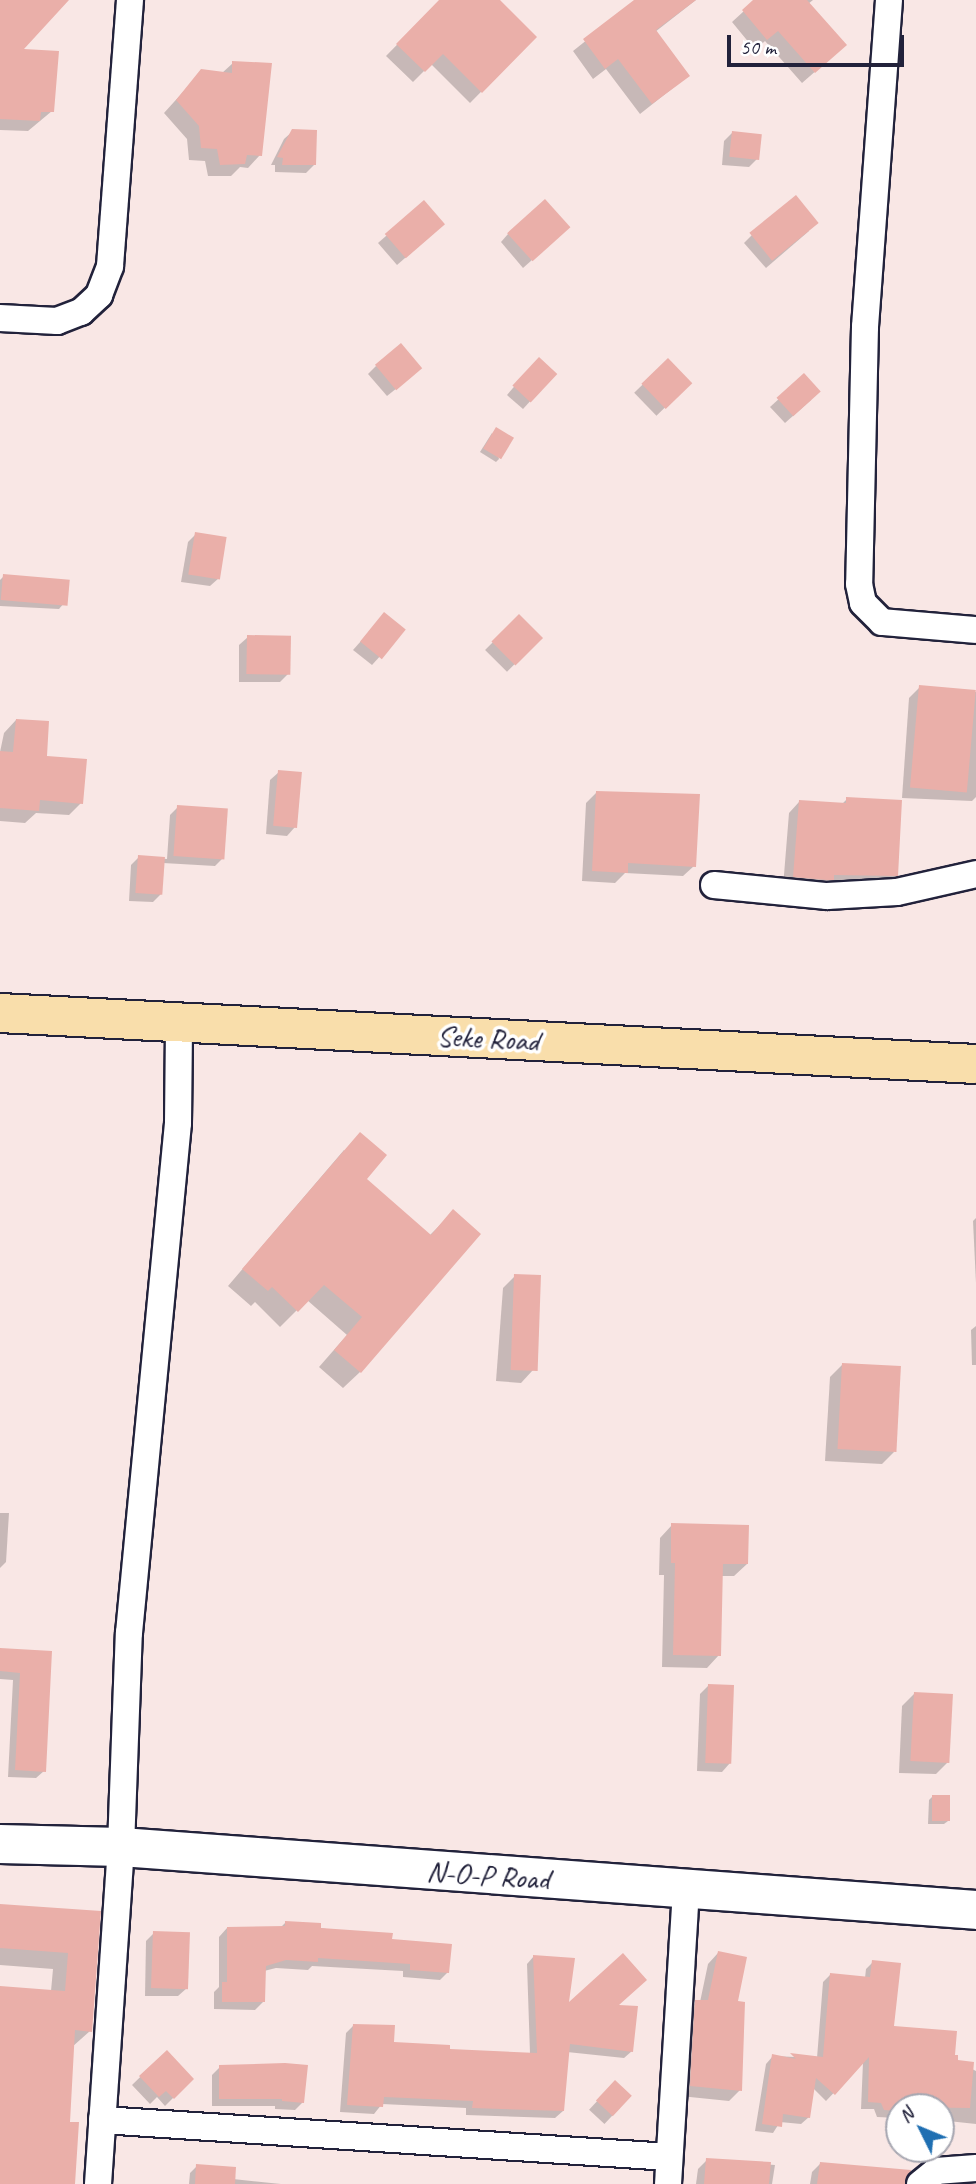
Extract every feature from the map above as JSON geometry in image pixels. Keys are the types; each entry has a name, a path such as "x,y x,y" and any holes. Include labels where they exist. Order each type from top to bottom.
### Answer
{"main road":[{"name":"Seke Road","path":"0,1013 976,1064"}],"street":[{"path":"0,318 57,321 81,312 99,295 110,266 130,0"},
{"path":"888,0 865,327 859,584 863,603 882,622 976,630"},
{"path":"714,885 827,896 897,892 976,874"},
{"path":"98,2184 121,1846 129,1633 178,1123 179,1022"},
{"name":"N-O-P Road","path":"0,1844 121,1846 976,1910"},
{"path":"668,2184 686,1890"},
{"path":"102,2120 670,2157"},
{"path":"920,2184 936,2171 976,2168"}],"building":[{"path":"0,0 69,0 24,49 59,51 54,112 41,112 40,121 0,119"},
{"path":"439,0 500,0 537,37 482,93 443,54 425,72 396,44"},
{"path":"634,0 696,0 656,30 690,76 652,104 618,59 605,69 583,39"},
{"path":"753,0 807,0 847,45 815,73 778,31 767,40 742,10"},
{"path":"232,61 272,63 262,156 247,155 245,164 220,165 217,149 201,148 199,126 176,100 201,69 232,73"},
{"path":"292,129 317,130 316,165 282,165 283,158 277,157"},
{"path":"732,131 762,134 759,160 729,157"},
{"path":"796,195 819,223 772,261 749,233"},
{"path":"545,199 570,227 533,261 507,233"},
{"path":"424,200 445,224 406,258 385,234"},
{"path":"401,343 422,368 396,390 375,365"},
{"path":"539,357 557,374 531,403 512,386"},
{"path":"668,358 692,383 666,409 641,384"},
{"path":"804,373 821,392 793,416 777,398"},
{"path":"496,427 514,438 501,459 483,448"},
{"path":"195,532 227,537 220,579 188,574"},
{"path":"3,574 70,580 67,606 1,600"},
{"path":"384,612 406,630 382,659 360,642"},
{"path":"519,614 543,638 515,666 491,642"},
{"path":"247,635 291,636 290,675 246,674"},
{"path":"919,685 976,690 967,793 910,788"},
{"path":"16,719 49,721 47,756 87,759 83,804 40,800 39,811 0,808 0,751 13,752"},
{"path":"278,770 302,772 297,828 273,826"},
{"path":"596,791 700,794 696,867 628,863 628,873 592,871"},
{"path":"846,797 902,800 898,876 834,875 834,880 793,877 799,800 846,803"},
{"path":"177,805 228,809 224,859 173,856"},
{"path":"138,855 165,857 162,895 135,893"},
{"path":"360,1132 387,1155 367,1179 431,1235 453,1209 481,1234 361,1373 334,1350 362,1317 324,1285 298,1312 272,1287 268,1291 242,1269"},
{"path":"514,1274 541,1275 538,1371 511,1370"},
{"path":"842,1363 901,1366 896,1452 837,1449"},
{"path":"671,1523 749,1525 748,1564 723,1564 721,1656 673,1655 675,1563 671,1563"},
{"path":"0,1648 52,1651 46,1772 15,1770 20,1673 0,1671"},
{"path":"708,1684 734,1685 731,1764 705,1763"},
{"path":"914,1692 953,1694 949,1763 910,1761"},
{"path":"932,1795 950,1795 950,1821 932,1821"},
{"path":"0,1904 101,1911 92,2032 75,2030 70,2122 79,2122 75,2184 0,2184 0,1986 65,1991 68,1953 0,1948"},
{"path":"285,1921 321,1923 321,1928 393,1933 392,1939 452,1944 449,1973 410,1970 410,1964 318,1958 318,1962 286,1960 266,1966 265,2002 222,2002 222,1982 227,1982 227,1927 285,1926"},
{"path":"153,1931 190,1932 188,1989 151,1988"},
{"path":"718,1951 747,1957 738,2001 745,2002 742,2091 690,2086 695,2000 708,2000"},
{"path":"623,1953 647,1980 619,2005 638,2006 633,2052 570,2044 564,2111 472,2108 473,2101 384,2097 383,2107 347,2105 353,2024 395,2025 394,2042 450,2045 450,2049 537,2053 533,1955 575,1958 569,2002"},
{"path":"872,1960 901,1963 894,2026 957,2031 955,2055 958,2055 958,2060 974,2062 970,2108 955,2108 955,2093 885,2093 885,2110 881,2103 868,2102 869,2057 835,2095 816,2078 810,2118 783,2114 782,2127 762,2124 772,2054 796,2059 790,2053 823,2057 830,1973 870,1977"},
{"path":"167,2050 194,2079 174,2099 166,2091 159,2097 139,2076"},
{"path":"219,2065 308,2065 304,2103 282,2099 219,2099"},
{"path":"615,2080 632,2096 613,2116 596,2100"},
{"path":"706,2158 771,2162 769,2184 704,2184"},
{"path":"820,2162 911,2171 905,2184 817,2184"},
{"path":"196,2164 236,2167 235,2184 195,2184"}]}
